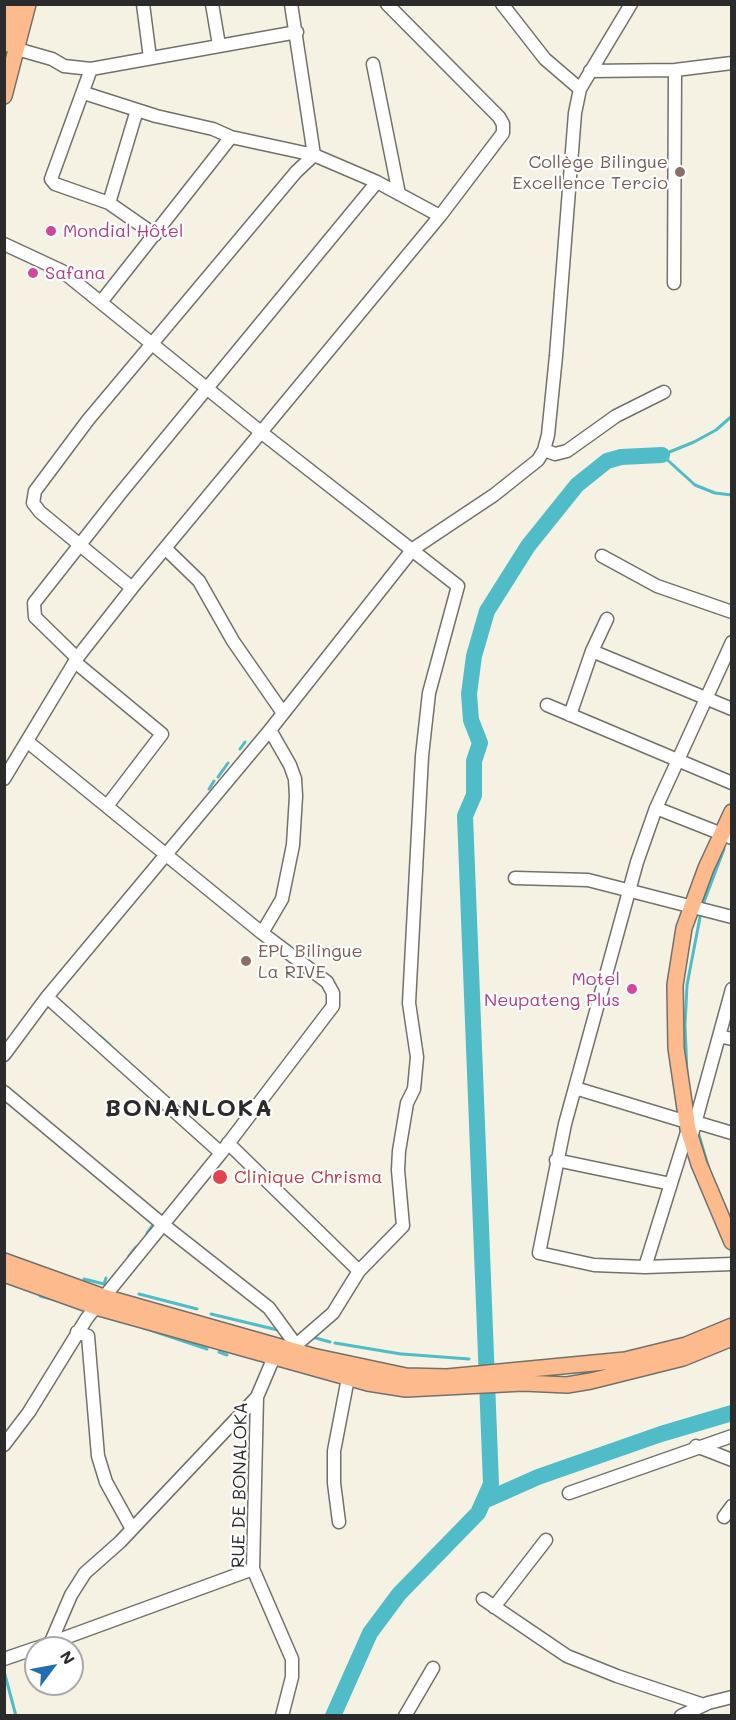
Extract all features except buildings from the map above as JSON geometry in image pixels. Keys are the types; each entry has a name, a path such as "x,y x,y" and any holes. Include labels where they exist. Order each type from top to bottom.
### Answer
{"highway":[{"path":"11,46 15,4"}],"main road":[{"path":"4,96 11,46 28,4"},
{"path":"731,1239 690,1128 676,1048 675,986 680,945 692,906 727,836 732,812"},
{"path":"4,1261 100,1302 293,1352 396,1375 460,1382"},
{"path":"4,1274 274,1357 293,1352 348,1378 406,1389 523,1377 570,1367 651,1355 686,1345 732,1326"},
{"path":"523,1377 567,1385 616,1377 683,1358 732,1338"}],"street":[{"path":"143,4 150,58"},
{"path":"213,4 219,45"},
{"path":"291,4 314,155"},
{"path":"4,779 76,660 132,588 440,216 503,133 503,124 499,117 387,4"},
{"path":"501,4 545,59 580,89"},
{"path":"4,1055 46,997 270,730 413,549 494,495 533,465 544,450 548,435 556,356 575,113 580,89 631,4"},
{"path":"11,46 52,59 64,66 91,69 297,32"},
{"path":"590,71 675,70 732,63"},
{"path":"373,64 399,194"},
{"path":"91,69 51,179 55,184 109,203 155,236"},
{"path":"674,283 675,70"},
{"path":"84,93 137,110 213,129 231,137 314,155 377,182 440,216"},
{"path":"109,203 137,110"},
{"path":"101,302 231,137"},
{"path":"132,588 81,543 39,512 33,503 35,491 88,420 296,172 314,155"},
{"path":"107,806 162,734 76,660 35,617 34,603 377,182"},
{"path":"4,244 62,271 262,433 456,582 459,590 431,682 422,756 409,993 417,1057 414,1089 407,1103 398,1170 403,1226 359,1271 333,1313 293,1352 269,1308 161,1223 4,1092"},
{"path":"544,450 555,454 567,451 616,416 664,392"},
{"path":"166,549 199,581 233,642 283,713"},
{"path":"602,556 657,586 732,612"},
{"path":"570,715 592,651 607,619"},
{"path":"732,642 656,808 630,890 556,1160 540,1255 594,1265 645,1267 732,1264"},
{"path":"592,651 732,709"},
{"path":"547,705 732,783"},
{"path":"262,933 282,899 293,845 296,796 295,779 290,765 270,730"},
{"path":"4,1445 29,1412 77,1332 161,1223 224,1148 333,1006 333,993 327,982 262,933 27,742"},
{"path":"656,808 727,836"},
{"path":"515,878 577,879 630,890 732,917"},
{"path":"645,1267 732,989"},
{"path":"46,997 224,1148 359,1271"},
{"path":"719,1036 732,1039"},
{"path":"575,1088 690,1128 732,1133"},
{"path":"556,1160 670,1184"},
{"path":"77,1332 88,1336 98,1456 106,1482 132,1529"},
{"name":"RUE DE BONALOKA","path":"274,1357 257,1397 253,1569 292,1659 292,1677 282,1716"},
{"path":"339,1522 334,1483 334,1451 348,1378"},
{"path":"54,1636 79,1581 132,1529 257,1397"},
{"path":"569,1493 696,1446 732,1436"},
{"path":"696,1446 732,1460"},
{"path":"724,1517 732,1506"},
{"path":"494,1607 546,1540"},
{"path":"72,1636 253,1569"},
{"path":"483,1599 555,1650 576,1660 704,1705"},
{"path":"4,1659 24,1652"},
{"path":"405,1716 433,1668"},
{"path":"681,1716 704,1705 732,1697"}],"waterway":[{"path":"662,455 716,430 732,416"},
{"path":"662,455 695,485 715,493 732,495"},
{"path":"333,1716 370,1633 399,1594 478,1513 491,1484 465,816 474,795 474,761 480,743 471,720 469,694 474,656 487,611 528,546 577,485 607,461 621,457 662,455"},
{"path":"240,749 245,742"},
{"path":"218,777 228,763"},
{"path":"209,789 214,781"},
{"path":"702,907 724,849"},
{"path":"687,1075 685,1025 687,985 701,912"},
{"path":"100,1036 110,1045"},
{"path":"698,1132 709,1169"},
{"path":"728,1214 732,1221"},
{"path":"147,1233 152,1226"},
{"path":"129,1256 136,1247"},
{"path":"84,1279 104,1284 106,1278"},
{"path":"139,1294 197,1309"},
{"path":"40,1296 59,1301"},
{"path":"211,1314 282,1331"},
{"path":"144,1328 207,1349"},
{"path":"312,1337 330,1342"},
{"path":"335,1343 401,1354"},
{"path":"219,1352 227,1355"},
{"path":"402,1354 469,1359"},
{"path":"484,1501 538,1477 661,1434 732,1413"},
{"path":"4,1671 16,1716"}],"place":[{"name":"Collège Bilingue Excellence Tercio","path":"680,172"},
{"name":"Mondial Hôtel","path":"51,231"},
{"name":"Safana","path":"33,273"},
{"name":"EPL Bilingue La RIVE","path":"246,961"},
{"name":"Motel Neupateng Plus","path":"632,989"},
{"name":"Clinique Chrisma","path":"220,1177"}],"district":[{"name":"BONANLOKA","path":"189,1109"}]}
